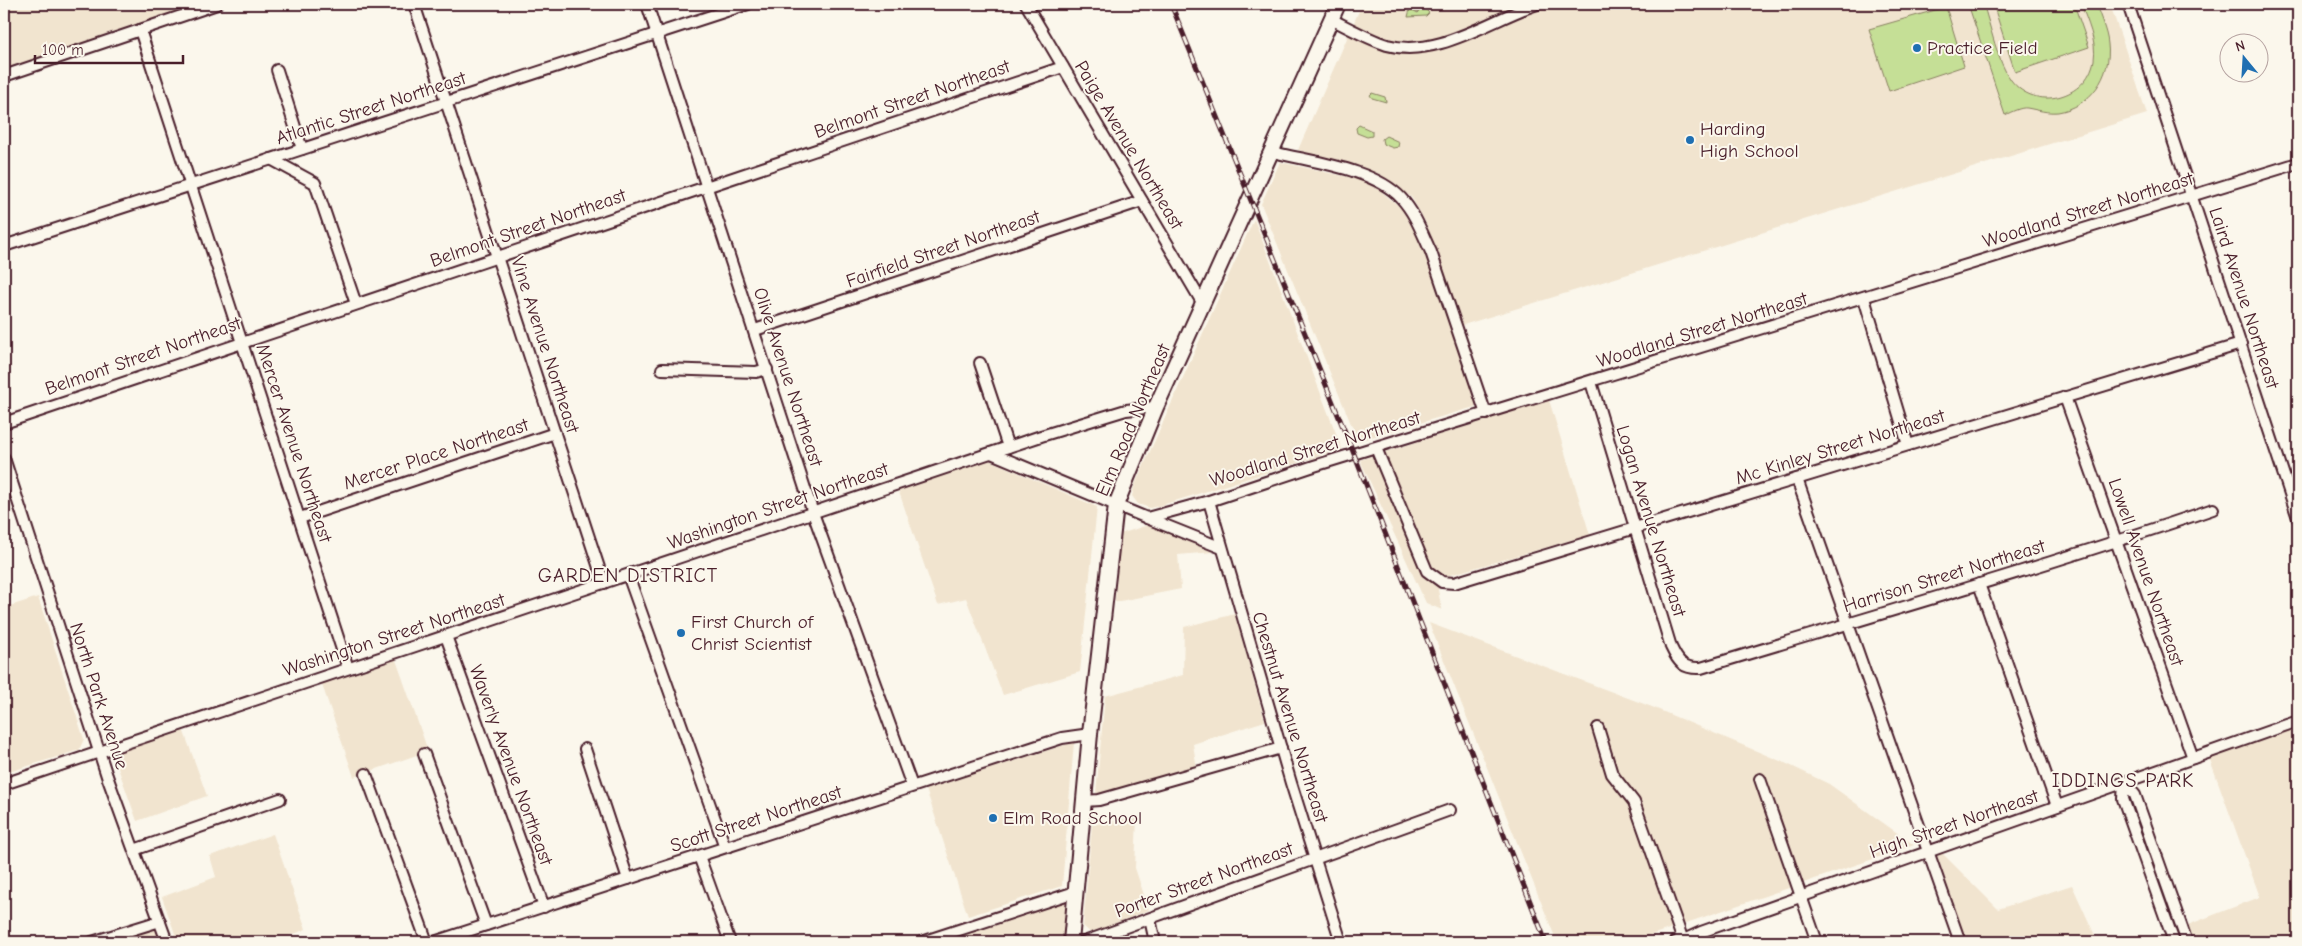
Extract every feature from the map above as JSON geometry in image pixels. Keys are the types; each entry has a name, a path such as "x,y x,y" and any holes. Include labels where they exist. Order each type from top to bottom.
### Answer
{"main road":[{"name":"Elm Road Northeast","path":"1072,942 1090,734 1116,506 1156,407 1273,152 1338,4"}],"street":[{"path":"4,76 217,4"},
{"name":"Vine Avenue Northeast","path":"414,4 604,583"},
{"name":"Olive Avenue Northeast","path":"647,4 814,513 912,786"},
{"name":"Atlantic Street Northeast","path":"4,246 748,4"},
{"name":"Paige Avenue Northeast","path":"1026,4 1203,304"},
{"path":"1331,19 1384,44 1409,47 1451,40 1537,4"},
{"name":"Laird Avenue Northeast","path":"2128,4 2298,518"},
{"name":"Mercer Avenue Northeast","path":"140,30 348,668"},
{"name":"Belmont Street Northeast","path":"4,423 1063,67"},
{"path":"276,70 302,149"},
{"path":"1273,152 1372,178 1403,200 1420,227 1431,252 1486,414"},
{"path":"271,159 311,179 315,183 356,304"},
{"name":"Woodland Street Northeast","path":"1147,518 1209,501 2298,164"},
{"name":"Fairfield Street Northeast","path":"755,330 1142,201"},
{"path":"1864,298 1908,445"},
{"name":"Mc Kinley Street Northeast","path":"1376,448 1426,571 1435,579 1448,583 2241,344"},
{"path":"980,363 1008,447"},
{"path":"662,370 756,372 767,369"},
{"name":"Logan Avenue Northeast","path":"1591,382 1671,647 1676,659 1684,666"},
{"name":"Lowell Avenue Northeast","path":"2065,397 2193,758"},
{"name":"Washington Street Northeast","path":"4,784 1008,447 1126,410 1156,407"},
{"name":"Mercer Place Northeast","path":"300,518 555,433"},
{"path":"990,453 1222,548"},
{"name":"North Park Avenue","path":"4,458 99,752 167,942"},
{"path":"1797,479 1960,942"},
{"name":"Chestnut Avenue Northeast","path":"1209,501 1340,942"},
{"name":"Harrison Street Northeast","path":"1684,666 1701,668 2116,542 2213,509"},
{"path":"628,576 725,847"},
{"path":"1978,584 2057,806"},
{"name":"Waverly Avenue Northeast","path":"446,636 544,907"},
{"name":"High Street Northeast","path":"1678,942 1927,851 2298,721"},
{"path":"1598,728 1612,774 1634,802 1681,936 1678,942"},
{"name":"Scott Street Northeast","path":"434,942 1062,738 1090,734"},
{"path":"1084,801 1099,800 1281,748"},
{"path":"585,749 628,879"},
{"path":"424,754 486,926"},
{"path":"366,774 427,942"},
{"path":"1760,778 1817,942"},
{"path":"2124,782 2123,799 2174,942"},
{"path":"2124,782 2135,795 2187,942"},
{"path":"134,850 280,799"},
{"name":"Porter Street Northeast","path":"1084,942 1450,810"},
{"path":"699,856 730,942"},
{"path":"922,942 1075,892"},
{"path":"1150,919 1155,942"},
{"path":"92,942 160,920"}],"shaded area":[{"path":"4,4 180,4 183,15 4,76"},
{"path":"1362,4 2110,4 2147,114 1463,325 1426,223 1412,198 1377,173 1298,150"},
{"path":"1280,162 1370,182 1402,209 1422,245 1478,406 1358,441 1261,204"},
{"path":"1254,219 1342,449 1162,505 1150,508 1138,504 1132,496 1134,487"},
{"path":"1549,400 1590,535 1446,576 1438,590 1442,610 1426,603 1360,460"},
{"path":"989,460 1097,507 1080,672 1003,695 966,598 938,605 898,489"},
{"path":"1148,525 1213,552 1178,555 1181,589 1115,602 1120,534"},
{"path":"38,597 84,739 79,750 9,772 4,756 4,608"},
{"path":"1235,614 1265,721 1193,744 1197,769 1105,795 1096,794 1105,696 1183,675 1184,627"},
{"path":"1429,623 1652,707 1785,763 1829,784 1914,845 1631,942 1557,942"},
{"path":"395,657 428,751 354,777 321,682"},
{"path":"2298,726 2298,942 2191,942 2185,926 2260,897 2209,757"},
{"path":"183,729 207,796 137,821 113,754"},
{"path":"1074,742 1062,886 968,916 926,789"},
{"path":"1137,817 1135,868 1149,910 1091,933 1083,926 1092,825"},
{"path":"273,834 306,929 275,942 178,942 162,897 216,877 210,856"},
{"path":"1940,851 1998,909 2072,885 2098,942 1963,942 1932,855"},
{"path":"1075,892 1071,942 922,942"},
{"path":"160,921 167,942 92,942"},
{"path":"2166,934 2169,942 2143,942"}],"green space":[{"path":"1880,4 1928,4 1902,7"},
{"path":"1968,4 1983,4 1998,54 2011,80 2021,90 2033,96 2046,98 2059,97 2071,92 2081,84 2089,73 2095,53 2091,31 2081,4 2096,4 2106,34 2108,56 2102,78 2096,88 2089,97 2070,109 2046,112 2025,108 2005,115"},
{"path":"1993,4 2074,4 2089,47 2015,72"},
{"path":"1423,7 1429,13 1426,16 1408,17 1410,9 1418,13"},
{"name":"Practice Field","path":"1946,7 1964,66 1889,91 1869,29"},
{"path":"1372,93 1385,97 1386,102 1372,98 1370,95"},
{"path":"1359,125 1372,131 1372,136 1367,137 1357,133 1356,128"},
{"path":"1386,136 1399,142 1398,147 1393,148 1383,144 1382,139"}],"railway":[{"path":"1171,4 1354,454 1546,942"}],"place":[{"name":"Practice Field","path":"1917,48"},
{"name":"Harding High School","path":"1690,140"},
{"name":"First Church of Christ Scientist","path":"681,633"},
{"name":"Elm Road School","path":"993,818"}],"district":[{"name":"GARDEN DISTRICT","path":"628,575"},
{"name":"IDDINGS PARK","path":"2123,780"}]}
